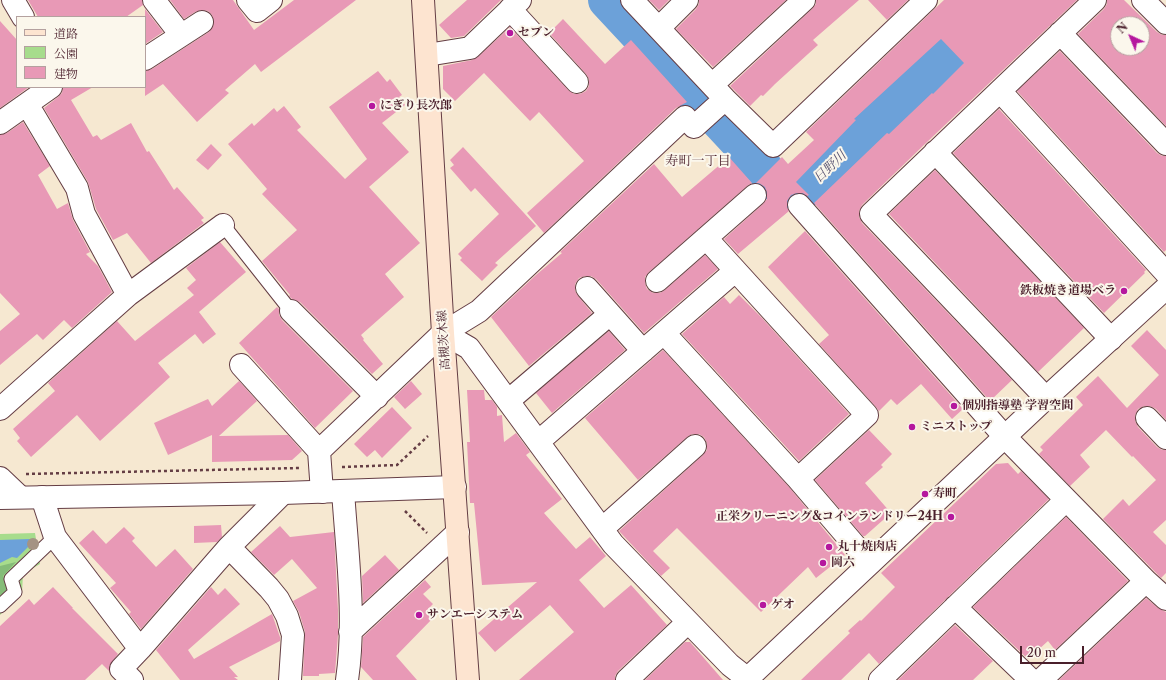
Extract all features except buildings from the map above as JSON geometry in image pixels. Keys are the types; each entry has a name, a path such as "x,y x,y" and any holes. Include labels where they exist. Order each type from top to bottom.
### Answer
{"main road":[{"name":"高槻茨木線","path":"423,0 468,680"}],"street":[{"path":"13,0 22,16"},
{"path":"154,0 182,35"},
{"path":"248,0 257,11 271,0"},
{"path":"632,0 719,92 773,146 926,0"},
{"path":"659,28 688,0"},
{"path":"319,460 377,397 444,333 479,310 685,117 694,127 719,92 804,0"},
{"path":"1046,398 870,214 1095,0"},
{"path":"1143,0 1166,23"},
{"path":"427,55 470,48 515,5 577,82"},
{"path":"146,58 202,22"},
{"path":"1060,33 1166,144"},
{"path":"0,123 50,88"},
{"path":"1000,91 1166,273"},
{"path":"27,104 77,188 84,214 128,295"},
{"path":"935,152 1111,339"},
{"path":"657,281 755,195"},
{"path":"799,205 1005,437 1146,581 1166,599"},
{"path":"0,409 128,295 223,225"},
{"path":"706,238 867,415 798,479"},
{"path":"538,442 735,271"},
{"path":"587,288 643,351"},
{"path":"444,333 470,348 613,544 730,665 747,679 1046,398 1166,288"},
{"path":"291,311 377,397"},
{"path":"508,401 610,314"},
{"path":"664,333 798,479 870,563"},
{"path":"241,364 319,460 322,492"},
{"path":"1147,418 1166,438"},
{"path":"602,529 696,446"},
{"path":"0,478 10,498 283,493 455,487"},
{"path":"343,491 350,615 347,680"},
{"path":"121,676 140,649 229,547 283,493"},
{"path":"42,497 55,537 140,649"},
{"path":"880,680 1066,500"},
{"path":"350,632 458,532"},
{"path":"229,547 269,588 278,599 287,616 293,635 290,680"},
{"path":"1041,680 1146,581"},
{"path":"955,607 1031,680"},
{"path":"627,680 688,622"}],"lane":[{"path":"223,225 291,311"},
{"path":"0,606 15,592 11,579 55,537"}],"path":[{"path":"24,474 319,460 397,465 428,435"}],"green space":[{"path":"35,533 40,564 23,574 22,593 0,615 0,534"},
{"path":"16,562 3,576 8,591 0,599 0,566"}],"water":[{"path":"30,539 29,546 17,558 12,557 0,563 0,540"}],"waterway":[{"name":"日野川","path":"607,0 782,188 796,191 809,187 1006,0"}],"place":[{"name":"セブン","path":"510,33"},
{"name":"にぎり長次郎","path":"372,106"},
{"name":"鉄板焼き道場ベラ","path":"1124,291"},
{"name":"個別指導塾 学習空間","path":"954,406"},
{"name":"ミニストップ","path":"912,427"},
{"name":"寿町","path":"925,494"},
{"name":"正栄クリーニング&コインランドリー24H","path":"951,517"},
{"name":"丸十焼肉店","path":"829,547"},
{"name":"岡六","path":"823,563"},
{"name":"ゲオ","path":"763,605"},
{"name":"サンエーシステム","path":"419,615"}],"district":[{"name":"寿町一丁目","path":"698,161"}]}
